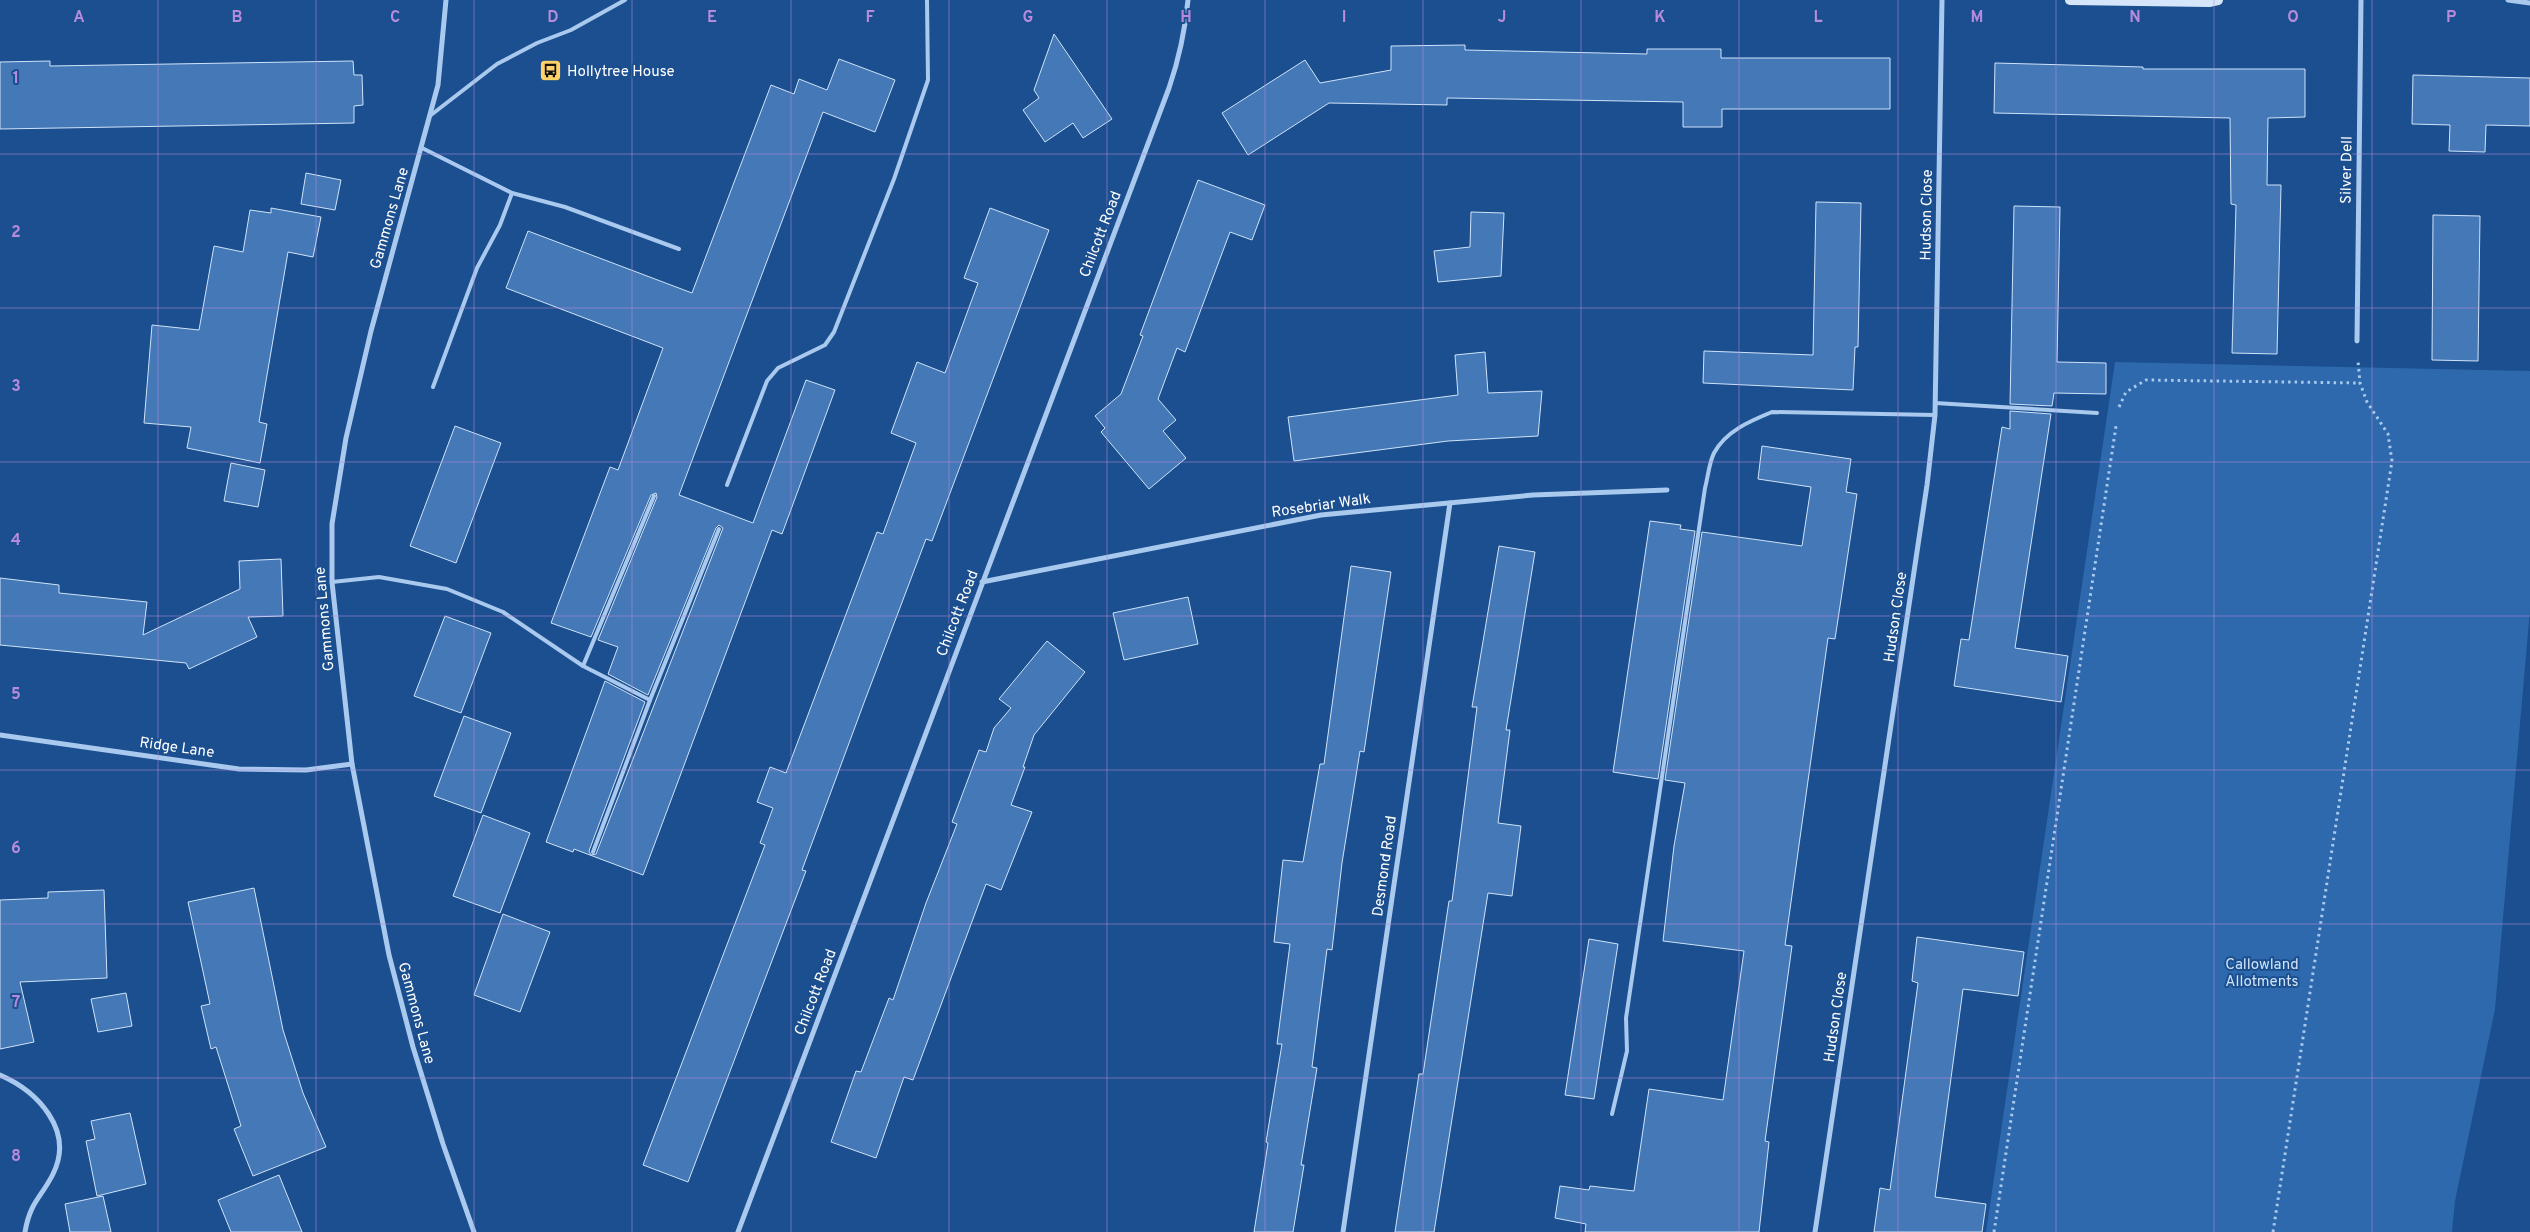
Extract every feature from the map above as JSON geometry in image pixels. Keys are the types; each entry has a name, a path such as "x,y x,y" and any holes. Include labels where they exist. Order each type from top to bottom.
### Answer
{"street":[{"name":"Gammons Lane","path":"446,0 438,85 371,331 346,438 332,524 332,582 352,764 389,955 412,1047 474,1232"},
{"name":"Chilcott Road","path":"738,1232 1169,88 1184,38 1188,0"},
{"name":"Hudson Close","path":"1815,1232 1924,505 1935,415 1942,0"},
{"path":"2070,0 2209,2 2218,0"},
{"name":"Silver Dell","path":"2357,341 2361,0"},
{"path":"2508,0 2530,3"},
{"name":"Rosebriar Walk","path":"982,582 1320,515 1533,495 1667,490"},
{"name":"Desmond Road","path":"1343,1232 1450,503"},
{"name":"Ridge Lane","path":"0,735 240,769 297,770 352,764"},
{"path":"0,1075 14,1081 42,1103 52,1117 60,1142 55,1172 32,1206 25,1232"}],"lane":[{"path":"431,115 497,64 537,43 571,30 624,0"},
{"path":"726,486 767,381 778,368 825,345 834,332 894,179 928,80 927,0"},
{"path":"422,148 512,193 565,207 678,249"},
{"path":"433,386 477,268 500,225 512,193"},
{"path":"1935,403 2097,413"},
{"path":"1612,1114 1627,1052 1626,1018 1705,488 1714,454 1728,436 1747,422 1772,412 1935,415"},
{"path":"583,666 654,496"},
{"path":"593,852 650,700 719,529"},
{"path":"332,582 379,577 447,589 503,612 583,666 650,700"}],"path":[{"path":"2273,1232 2392,461 2388,434 2367,402 2360,383 2357,341"},
{"path":"2118,408 2126,392 2146,380 2360,383"},
{"path":"1994,1232 2117,418"}],"green space":[{"name":"Callowland Allotments","path":"2115,362 2530,371 2530,610 2495,1009 2455,1201 2452,1232 1986,1232"}],"building":[{"path":"1054,34 1112,119 1083,138 1073,123 1045,142 1023,110 1039,98 1034,90"},
{"path":"1465,45 1465,50 1647,54 1647,49 1721,49 1721,58 1890,58 1890,109 1722,109 1722,127 1683,127 1683,102 1447,98 1447,105 1329,103 1248,155 1222,113 1305,60 1320,83 1391,70 1391,46"},
{"path":"839,59 895,80 875,132 823,112 679,495 753,523 806,380 835,390 782,534 772,530 643,875 574,849 573,852 546,842 605,681 645,702 589,851 591,855 596,854 723,528 719,525 716,528 648,695 608,674 618,647 598,640 657,497 656,493 651,495 591,637 551,623 610,467 618,470 663,348 506,288 528,231 692,293 771,85 794,94 799,79 827,90"},
{"path":"50,61 50,66 353,61 354,75 362,75 363,105 354,106 354,123 0,129 0,62"},
{"path":"1995,63 2143,67 2143,69 2305,69 2305,117 2268,118 2267,185 2281,185 2277,354 2232,353 2236,205 2231,204 2230,118 1994,113"},
{"path":"2413,75 2530,78 2530,126 2486,125 2485,152 2449,151 2450,125 2412,124"},
{"path":"306,173 341,180 335,210 301,204"},
{"path":"1198,180 1265,205 1252,240 1230,232 1185,352 1177,348 1158,399 1176,420 1163,431 1186,458 1149,489 1101,432 1105,428 1095,416 1121,394 1143,336 1140,335"},
{"path":"1816,202 1861,203 1858,347 1855,347 1853,390 1703,383 1704,351 1813,355"},
{"path":"2014,206 2060,207 2057,362 2106,363 2106,394 2054,393 2052,406 2010,404"},
{"path":"271,208 321,217 313,257 288,252 259,422 267,424 260,463 187,448 191,427 144,423 152,325 199,330 214,246 243,252 250,210 271,213"},
{"path":"990,208 1049,230 932,541 926,539 802,870 806,871 688,1182 643,1165 765,845 760,843 773,808 757,802 770,767 786,773 877,532 883,534 916,443 891,433 917,362 945,373 978,283 964,278"},
{"path":"1471,212 1504,213 1501,276 1438,282 1434,251 1470,247"},
{"path":"2433,215 2480,216 2478,361 2432,360"},
{"path":"1485,352 1488,393 1542,391 1538,436 1448,441 1294,461 1288,417 1458,395 1455,355"},
{"path":"2010,411 2051,414 2015,648 2068,656 2061,702 1954,686 1961,639 1969,640 2002,427 2010,429"},
{"path":"455,426 501,443 456,563 410,546"},
{"path":"1762,446 1851,459 1846,492 1857,494 1835,639 1828,638 1785,945 1792,946 1765,1141 1769,1142 1759,1232 1585,1232 1586,1224 1555,1218 1560,1186 1589,1190 1590,1186 1634,1191 1649,1089 1723,1100 1744,951 1663,941 1674,846 1685,783 1665,780 1702,532 1802,546 1811,487 1758,479"},
{"path":"231,463 265,470 258,507 224,501"},
{"path":"1650,521 1681,525 1680,529 1695,531 1658,779 1613,772"},
{"path":"1499,546 1535,552 1506,730 1510,730 1498,823 1521,826 1512,896 1488,893 1434,1232 1395,1232 1419,1074 1423,1074 1449,901 1452,901 1477,707 1472,707"},
{"path":"281,559 283,616 248,617 257,637 189,669 186,663 0,645 0,578 59,585 59,593 147,602 143,635 240,589 239,561"},
{"path":"1351,566 1391,572 1364,752 1360,751 1342,863 1332,950 1327,949 1312,1067 1317,1068 1301,1165 1304,1165 1293,1232 1254,1232 1282,1044 1277,1044 1290,944 1274,942 1283,860 1303,862 1320,764 1324,764"},
{"path":"1188,597 1198,644 1124,660 1113,613"},
{"path":"445,616 491,633 461,713 414,696"},
{"path":"1047,641 1085,672 1034,735 1011,805 1032,812 1001,890 986,884 913,1080 904,1077 876,1158 831,1142 856,1071 861,1072 889,998 893,1000 926,903 957,824 952,822 979,750 986,752 994,728 1011,708 999,699"},
{"path":"464,716 511,733 481,813 434,796"},
{"path":"483,815 530,833 500,913 453,896"},
{"path":"254,888 283,1030 303,1093 326,1147 253,1176 234,1129 241,1126 216,1047 211,1049 201,1006 210,1004 188,902"},
{"path":"104,890 107,978 20,982 34,1042 0,1049 0,900 48,898 48,892"},
{"path":"503,914 550,932 520,1012 474,995"},
{"path":"1917,937 2024,952 2018,996 1963,989 1935,1197 1986,1204 1982,1232 1874,1232 1880,1188 1890,1190 1918,983 1912,981"},
{"path":"1589,939 1618,944 1594,1099 1565,1095"},
{"path":"126,993 132,1026 98,1032 91,999"},
{"path":"130,1113 146,1184 97,1196 86,1141 95,1139 91,1121"},
{"path":"279,1175 302,1232 231,1232 218,1200"},
{"path":"103,1196 111,1232 70,1232 65,1204"}],"place":[{"name":"Hollytree House","path":"551,71"}]}
